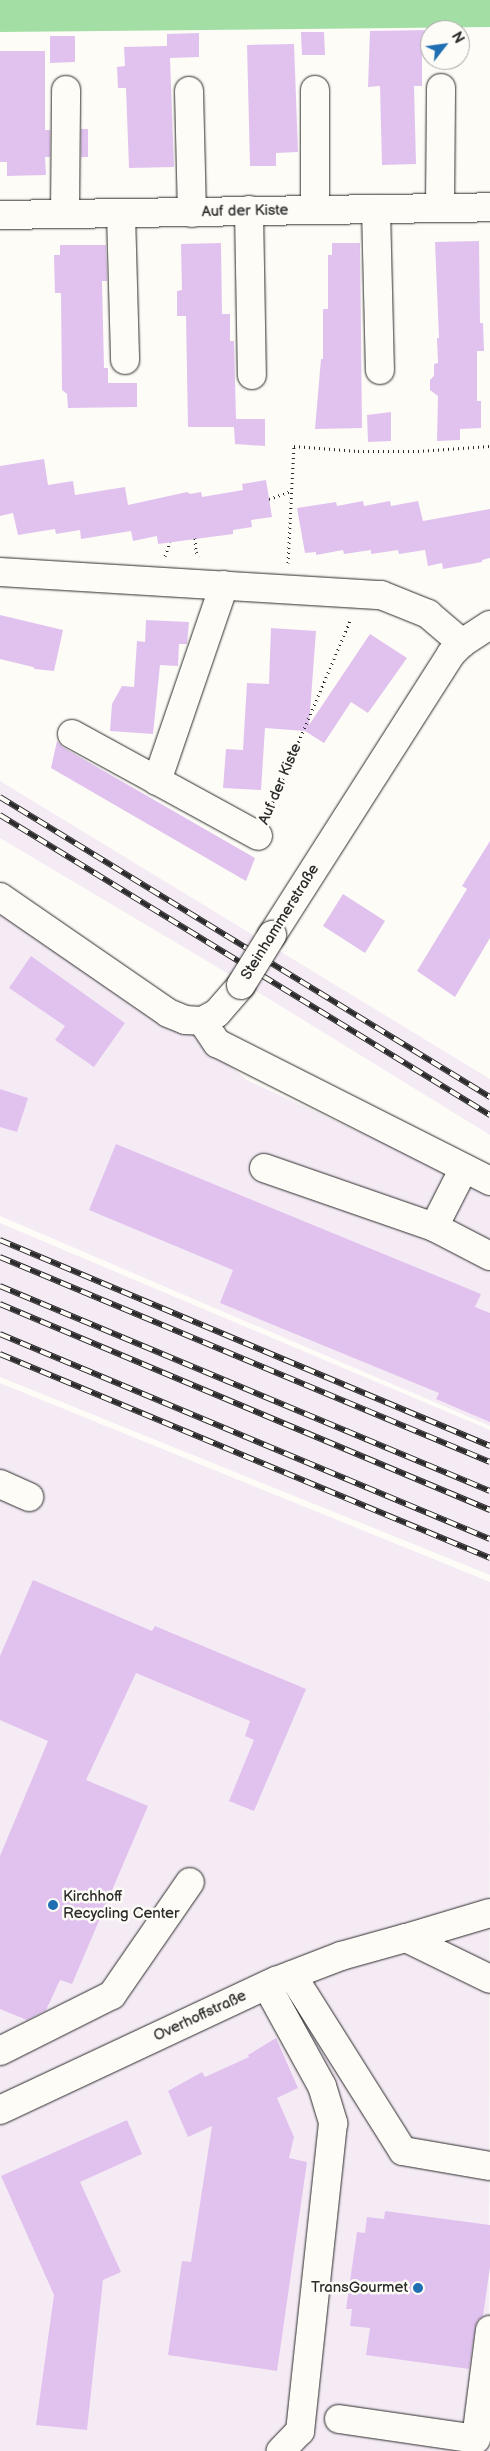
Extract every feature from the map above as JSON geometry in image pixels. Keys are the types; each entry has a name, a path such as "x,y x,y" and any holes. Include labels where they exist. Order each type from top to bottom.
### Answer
{"street":[{"path":"440,207 441,88"},
{"path":"65,214 66,90"},
{"path":"315,90 315,210"},
{"path":"190,91 192,213"},
{"name":"Auf der Kiste","path":"0,215 490,207"},
{"path":"376,209 380,370"},
{"path":"249,210 252,375"},
{"path":"121,214 125,360"},
{"path":"0,572 381,595 428,614 462,643"},
{"path":"157,781 224,586"},
{"name":"Steinhammerstraße","path":"202,1021 217,1013 241,985 446,661 462,643 490,626"},
{"name":"Auf der Kiste","path":"72,734 258,836"},
{"path":"0,898 168,1014 186,1020 202,1021 217,1043 490,1182"},
{"path":"264,1168 434,1228 490,1256"},
{"path":"434,1228 464,1168"},
{"path":"0,1484 29,1497"},
{"path":"0,2051 112,1995 190,1882"},
{"name":"Overhoffstraße","path":"0,2110 292,1975 341,1956 490,1914"},
{"path":"406,1938 490,1979"},
{"path":"292,1975 403,2151 490,2166"},
{"path":"266,1986 322,2086 334,2123 300,2432 280,2451"},
{"path":"339,2419 476,2439 490,2330"}],"path":[{"path":"287,588 294,446 418,452 490,446"},
{"path":"269,499 291,491"},
{"name":"Auf der Kiste","path":"258,836 362,593"}],"shaded area":[{"path":"0,781 490,1079 490,1135 227,973 0,838"},
{"path":"0,897 168,1013 247,1080 490,1192 490,1426 0,1216"},
{"path":"0,1223 490,1430 490,1575 0,1377"},
{"path":"0,1383 490,1582 489,2451 0,2451"}],"green space":[{"path":"0,0 490,0 490,27 470,27 470,20 420,20 420,28 0,32"}],"building":[{"path":"420,30 422,86 414,86 416,164 382,165 380,86 368,87 370,31"},
{"path":"301,32 324,32 325,55 302,55"},
{"path":"199,33 199,57 170,58 174,167 129,168 126,88 118,88 117,67 125,66 124,47 167,46 167,34"},
{"path":"50,36 75,36 75,62 50,63"},
{"path":"294,44 298,152 276,153 276,166 250,166 247,45"},
{"path":"0,51 45,51 45,130 50,130 50,157 45,157 46,175 7,176 7,162 0,162"},
{"path":"81,129 88,129 88,157 81,157"},
{"path":"479,241 480,323 483,323 484,351 477,351 477,401 481,401 481,428 460,429 460,440 437,441 438,396 430,390 430,380 434,376 434,364 438,363 437,338 439,338 435,242"},
{"path":"221,243 222,314 230,314 230,341 234,341 236,419 265,419 265,446 235,444 234,427 188,427 186,316 177,316 177,291 182,290 181,244"},
{"path":"332,243 360,243 362,428 315,429 321,359 323,359 323,309 328,309 328,255 332,255"},
{"path":"60,245 106,245 107,281 102,281 104,368 108,368 108,383 137,383 137,407 68,408 67,394 62,390 61,293 55,293 54,255 60,255"},
{"path":"391,412 391,441 368,442 367,415"},
{"path":"44,459 48,485 73,481 75,495 125,487 128,505 187,492 190,494 201,492 202,497 243,490 242,484 266,480 272,517 251,520 252,527 233,530 233,534 158,544 157,536 133,541 131,531 81,539 80,530 56,534 55,529 18,535 13,513 0,516 0,466"},
{"path":"363,501 364,506 390,501 391,506 418,501 423,521 490,509 490,558 482,560 482,562 443,569 442,563 428,566 425,550 399,554 398,550 371,554 371,550 344,554 343,550 316,555 316,552 305,553 297,508 336,502 337,506"},
{"path":"0,615 63,630 54,671 35,669 0,659"},
{"path":"146,620 189,622 187,644 179,644 178,666 160,665 153,734 110,731 112,704 122,686 134,687 137,641 145,642"},
{"path":"271,628 316,631 309,725 370,634 407,658 368,713 351,702 324,743 305,731 265,728 261,790 223,788 226,749 243,750 247,683 269,684"},
{"path":"57,741 64,748 255,858 246,881 51,768"},
{"path":"490,841 490,938 455,997 417,971 467,889 462,886"},
{"path":"343,894 385,921 365,953 323,926"},
{"path":"31,956 125,1023 94,1067 55,1040 65,1026 9,988"},
{"path":"0,1089 28,1098 17,1132 0,1127"},
{"path":"116,1144 481,1294 475,1307 490,1313 490,1422 436,1399 439,1393 220,1303 233,1270 89,1210"},
{"path":"33,1580 152,1631 155,1626 306,1689 254,1811 229,1801 254,1740 245,1736 250,1721 136,1673 86,1780 148,1806 72,1984 60,1980 46,2010 27,2020 0,2009 0,1856 48,1741 0,1720 0,1656"},
{"path":"276,2038 298,2088 277,2098 294,2137 289,2158 307,2162 277,2371 168,2355 182,2261 191,2262 212,2126 188,2137 168,2091 202,2072 205,2077 249,2057 248,2055"},
{"path":"127,2120 142,2154 80,2182 121,2272 103,2280 87,2430 36,2425 54,2295 1,2176"},
{"name":"TransGourmet","path":"385,2211 490,2225 490,2267 483,2316 477,2321 475,2328 469,2369 366,2355 370,2328 350,2326 352,2309 346,2309 357,2232 365,2233 367,2217 384,2219"}],"railway":[{"path":"0,797 490,1097"},
{"path":"0,815 490,1115"},
{"path":"0,1240 490,1446"},
{"path":"0,1257 490,1462"},
{"path":"0,1286 490,1491"},
{"path":"0,1304 490,1510"},
{"path":"0,1334 490,1539"},
{"path":"0,1354 490,1558"}],"place":[{"name":"Kirchhoff Recycling Center","path":"53,1905"},
{"name":"TransGourmet","path":"418,2288"}]}
